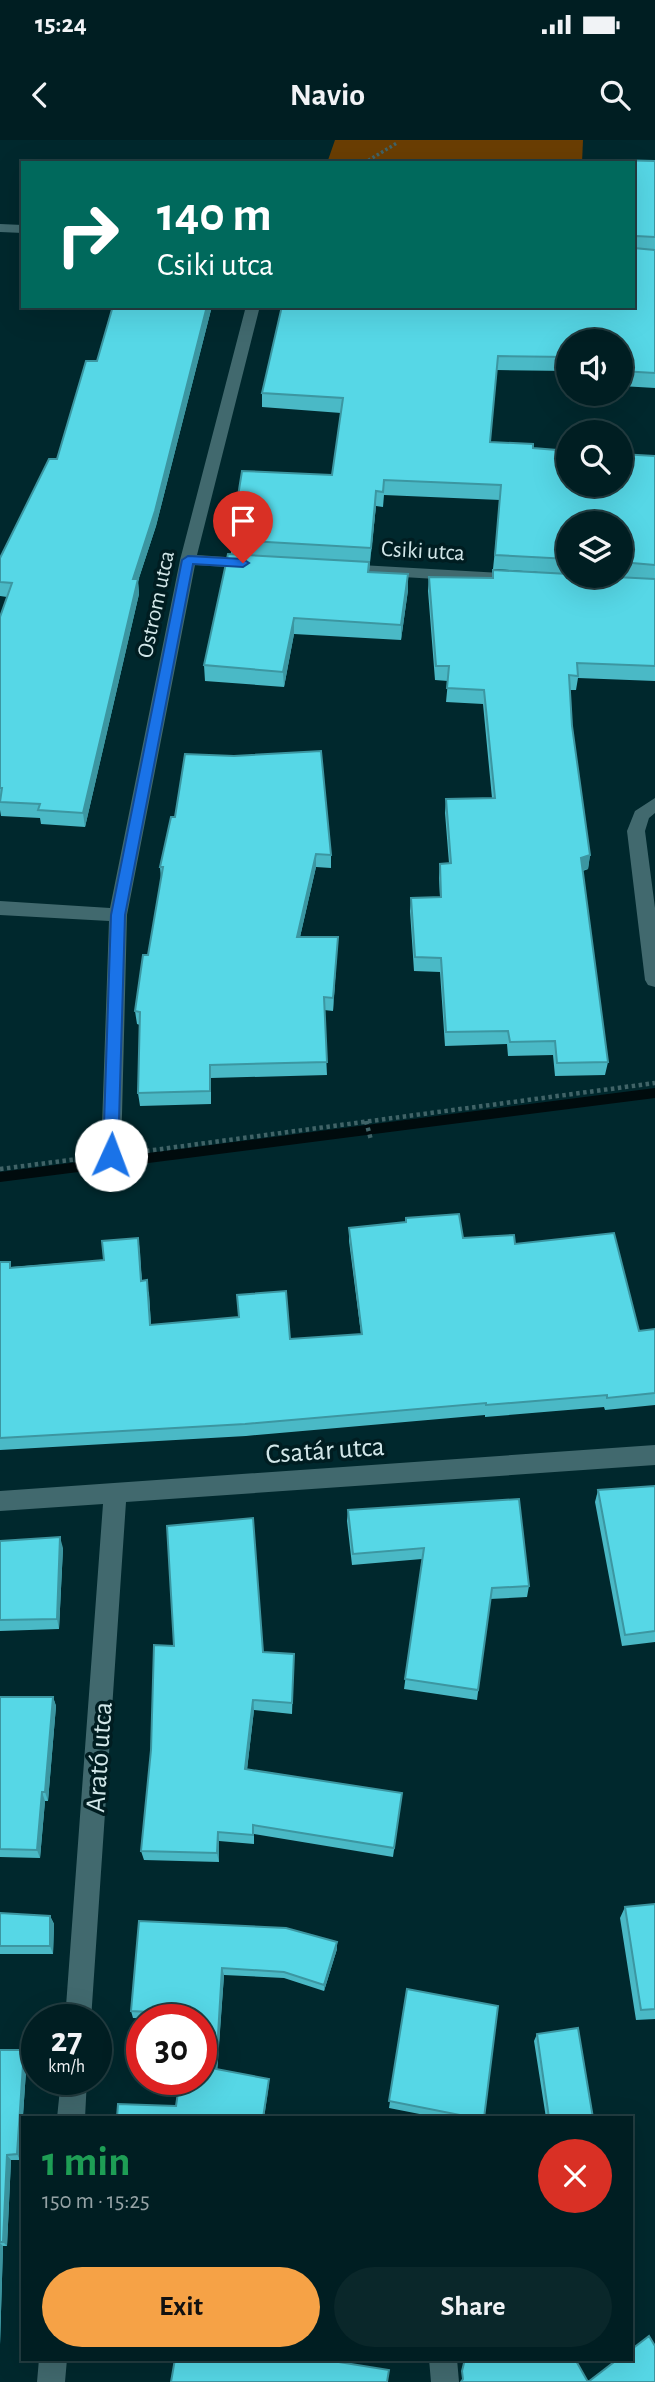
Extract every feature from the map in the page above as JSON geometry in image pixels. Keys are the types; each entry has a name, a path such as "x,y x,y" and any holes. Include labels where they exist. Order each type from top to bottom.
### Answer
{"street":[{"path":"0,228 21,229"},
{"name":"Ostrom utca","path":"111,1155 118,915 188,560 252,308"},
{"path":"188,560 270,565"},
{"name":"Csiki utca","path":"325,568 531,579"},
{"path":"655,804 641,815 636,831 655,980"},
{"path":"0,908 118,915"},
{"name":"Csatár utca","path":"0,1501 655,1455"},
{"name":"Arató utca","path":"79,2004 115,1494"},
{"path":"71,2116 73,2095"},
{"path":"51,2382 53,2361"},
{"path":"443,2361 445,2382"}],"path":[{"path":"367,161 397,143"},
{"path":"0,1169 655,1083"},
{"path":"366,1121 371,1140"}],"shaded area":[{"path":"335,140 583,140 582,161 328,161"}],"building":[{"path":"617,160 655,161 655,237 635,237 635,161"},
{"path":"635,248 655,250 655,373 633,372 633,329 556,329 556,357 498,356 490,442 533,444 533,448 556,450 556,497 633,497 633,455 655,456 655,565 633,563 633,511 556,511 556,558 495,555 501,485 384,480 383,492 376,491 371,548 231,540 242,471 332,475 343,398 262,393 282,308 635,308"},
{"path":"112,308 206,308 155,511 133,579 138,579 83,813 38,810 40,804 0,802 0,617 12,583 0,582 0,558 49,459 57,459 86,361 97,361"},
{"path":"228,554 369,562 368,572 408,574 401,625 294,618 283,672 204,665"},
{"path":"493,570 556,573 556,588 633,588 633,578 655,579 655,666 577,663 578,676 569,675 572,726 590,855 581,858 608,1062 557,1063 555,1041 510,1042 508,1031 446,1032 441,958 415,957 411,898 441,897 440,864 451,863 446,799 495,798 484,690 447,688 449,666 436,666 429,577 493,578"},
{"path":"321,751 331,855 316,854 297,937 338,937 333,998 324,997 327,1062 210,1065 210,1091 138,1093 140,1012 135,1011 143,955 148,955 163,867 160,867 171,817 175,817 185,754 234,756"},
{"path":"459,1214 463,1238 514,1235 515,1244 614,1233 639,1331 655,1329 655,1393 607,1398 607,1395 486,1403 245,1424 0,1438 0,1262 10,1262 10,1268 104,1260 102,1241 138,1238 141,1281 147,1280 150,1325 239,1317 237,1295 286,1291 290,1339 362,1334 349,1228 406,1222 406,1218"},
{"path":"655,1486 655,1631 625,1635 598,1490"},
{"path":"519,1499 529,1586 492,1588 478,1690 405,1679 424,1548 353,1554 348,1510"},
{"path":"253,1518 263,1652 294,1654 292,1703 253,1700 245,1769 402,1793 394,1848 253,1825 253,1835 218,1832 217,1853 141,1851 151,1750 154,1645 174,1646 167,1526"},
{"path":"60,1537 57,1619 0,1620 0,1541"},
{"path":"0,1697 53,1697 37,1850 0,1849"},
{"path":"655,1904 655,2009 641,2010 625,1907"},
{"path":"0,1913 50,1916 50,1946 0,1946"},
{"path":"139,1921 286,1928 337,1942 324,1985 284,1972 222,1968 217,2052 217,2004 132,2004"},
{"path":"407,1989 498,2006 484,2116 465,2116 389,2101"},
{"path":"578,2028 593,2116 549,2116 537,2034"},
{"path":"0,2050 21,2050 17,2154 7,2155 3,2242 0,2242"},
{"path":"217,2069 269,2079 263,2116 117,2116 118,2104 176,2106 178,2095 217,2095"},
{"path":"649,2336 655,2346 655,2382 588,2382 615,2361 633,2361 633,2348"},
{"path":"175,2361 333,2361 389,2370 387,2382 171,2382"},
{"path":"464,2361 576,2361 588,2382 461,2382"}],"waterway":[{"path":"0,1177 655,1093"}],"route":[{"path":"111,1155 118,915 188,560 243,563"}]}
